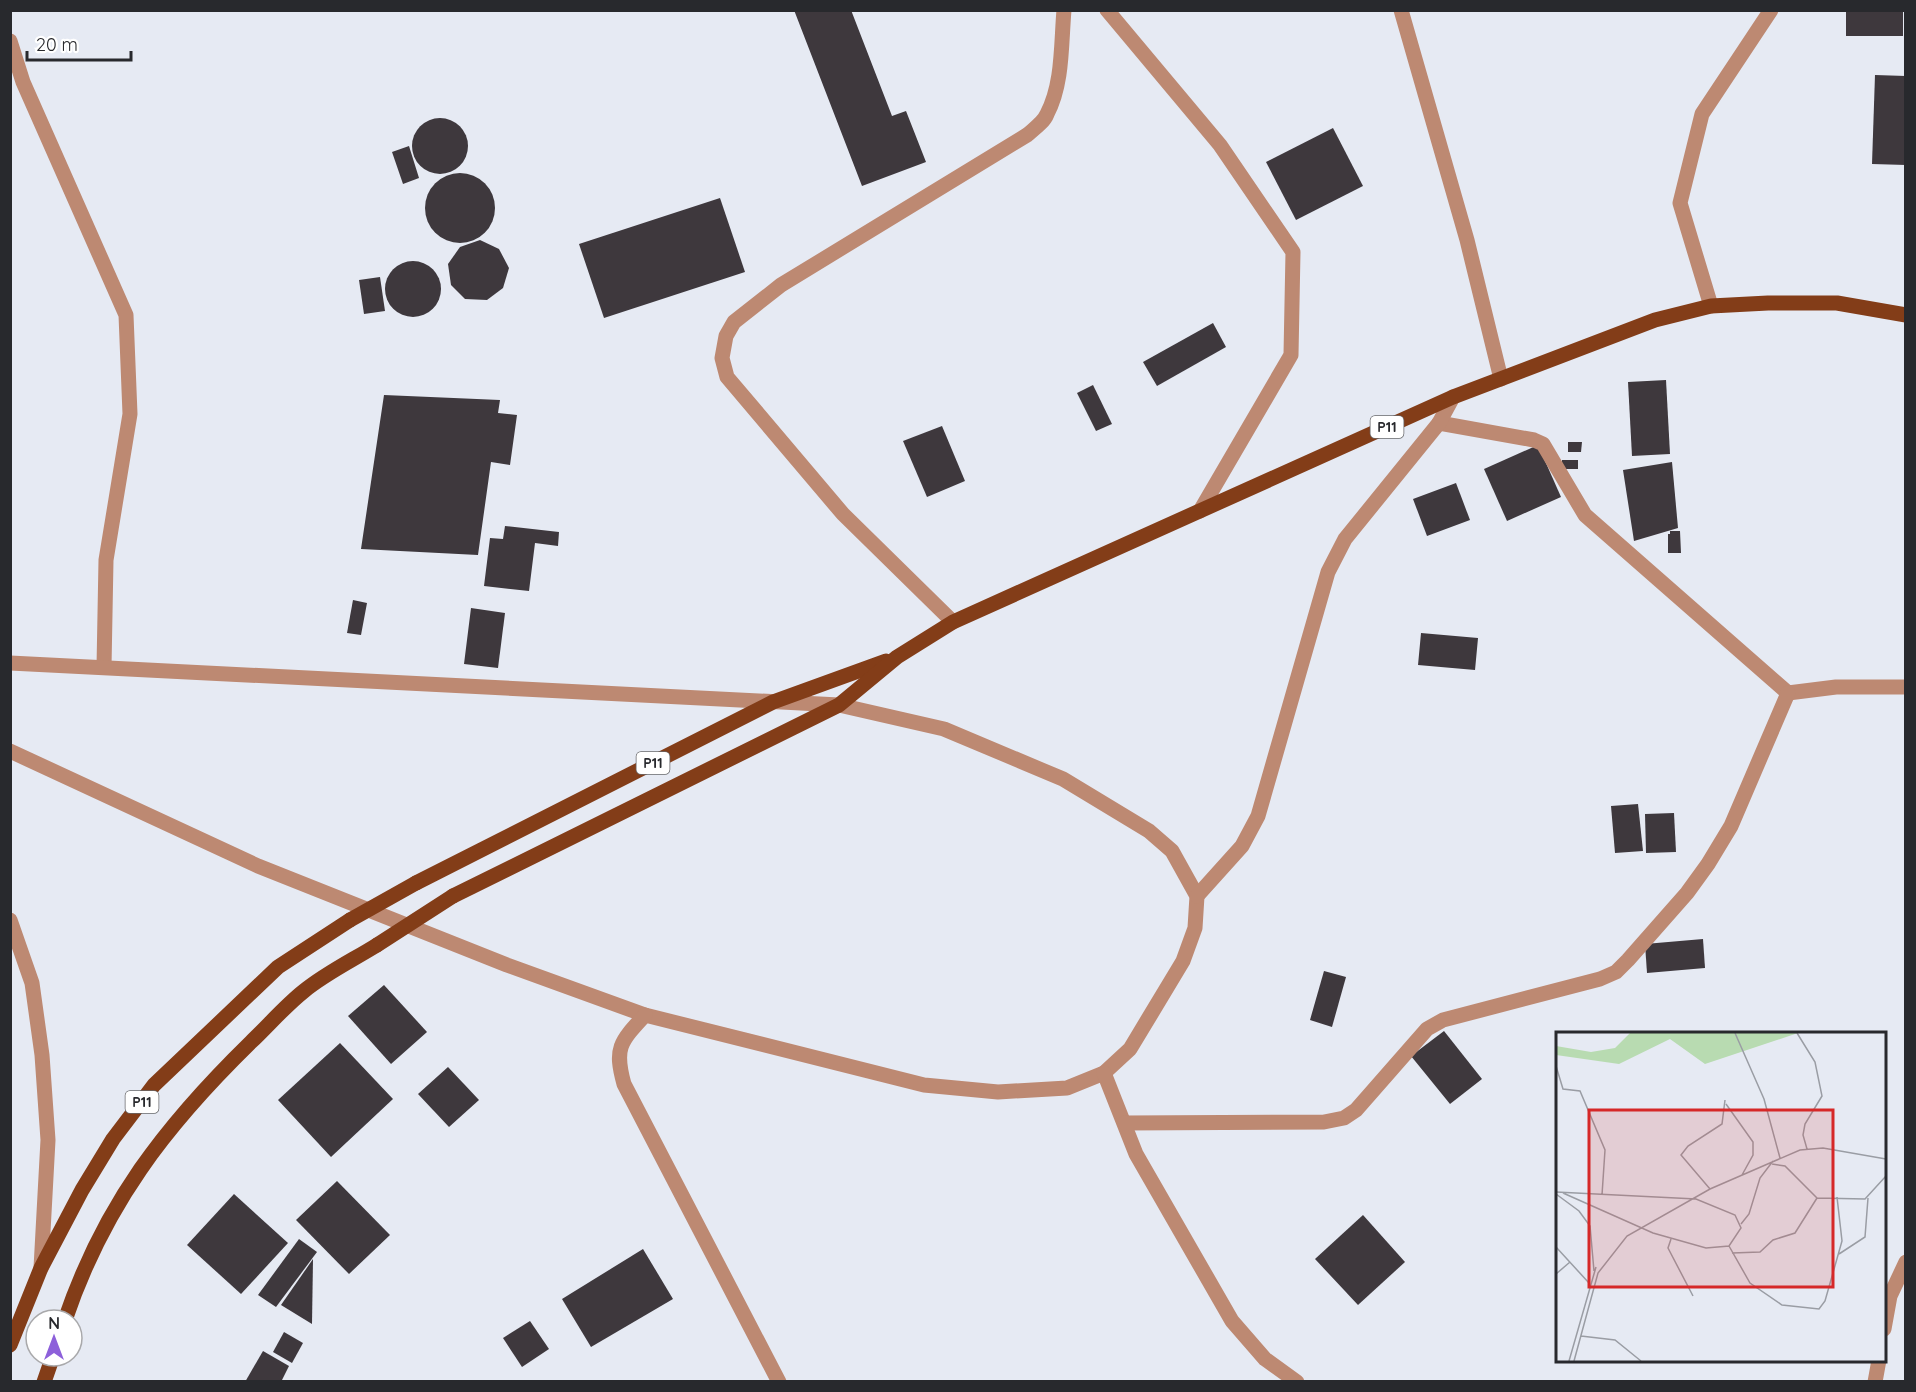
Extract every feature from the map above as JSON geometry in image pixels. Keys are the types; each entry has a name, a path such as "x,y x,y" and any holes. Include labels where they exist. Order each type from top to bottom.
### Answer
{"main road":[{"name":"P11","path":"69,1308 77,1286 116,1206 138,1171 176,1122 217,1076 304,991 453,896 839,705 897,657 953,622 1453,397 1655,320 1711,306 1768,303 1837,303 1905,315"},
{"name":"P11","path":"10,1346 41,1268 82,1190 113,1139 154,1086 278,967 350,920 416,883 773,702 897,657"}],"street":[{"path":"953,622 843,514 814,482 727,376 722,358 726,336 734,322 781,285 1027,135 1047,116 1057,78 1064,10"},
{"path":"1107,10 1220,145 1293,252 1291,355 1200,511"},
{"path":"1401,10 1467,240 1501,379"},
{"path":"1711,306 1680,203 1701,114 1771,10"},
{"path":"10,41 23,82 126,315 130,414 106,560 104,668"},
{"path":"1197,896 1242,846 1258,816 1328,572 1345,539 1439,423 1453,397"},
{"path":"1439,423 1534,440 1543,444 1585,514 1788,693 1836,687 1905,687"},
{"path":"10,663 839,705 944,729 1062,778 1149,831 1172,851 1197,896 1195,928 1183,961 1130,1049 1104,1073 1066,1088 998,1092 924,1086 645,1015 507,965 258,866 10,751"},
{"path":"1125,1123 1324,1122 1344,1118 1356,1110 1427,1029 1443,1020 1600,979 1616,972 1687,892 1708,864 1731,825 1788,693"},
{"path":"10,920 32,983 42,1054 48,1140 41,1268"},
{"path":"645,1015 623,1039 618,1062 624,1084 779,1382"},
{"path":"1104,1073 1136,1154 1232,1322 1265,1359 1297,1382"},
{"path":"1886,1318 1890,1296 1905,1262"},
{"path":"1875,1382 1879,1362"}],"building":[{"path":"794,10 851,10 892,116 906,111 926,162 862,186"},
{"path":"1846,10 1903,10 1903,36 1846,36"},
{"path":"1875,75 1906,76 1906,165 1872,164"},
{"path":"434,118 446,118 456,122 464,130 468,146 464,162 456,170 446,174 434,174 424,170 416,162 412,152 412,140 416,130 424,122"},
{"path":"1333,128 1363,186 1296,220 1266,162"},
{"path":"409,146 419,178 403,184 392,152"},
{"path":"460,173 479,179 489,189 495,208 489,227 479,237 460,243 441,237 431,227 425,208 431,189 441,179"},
{"path":"720,198 745,272 604,318 579,244"},
{"path":"480,240 499,249 509,268 503,288 487,300 465,299 451,285 448,264 460,247"},
{"path":"407,261 419,261 429,265 437,273 441,289 437,305 429,313 419,317 407,317 397,313 389,305 385,295 385,283 389,273 397,265"},
{"path":"380,277 385,311 364,314 359,280"},
{"path":"1213,323 1226,347 1157,386 1143,362"},
{"path":"1666,380 1670,454 1632,456 1628,382"},
{"path":"1093,385 1112,424 1096,431 1077,393"},
{"path":"384,395 500,400 498,413 517,415 510,465 491,462 478,555 361,549"},
{"path":"942,426 965,481 927,497 903,441"},
{"path":"1568,442 1582,442 1581,452 1568,452"},
{"path":"1538,445 1561,497 1507,521 1484,469"},
{"path":"1562,460 1578,460 1578,469 1562,469"},
{"path":"1672,462 1678,528 1634,541 1623,470"},
{"path":"1456,483 1470,520 1427,536 1413,499"},
{"path":"505,526 559,532 558,546 535,543 529,591 484,586 490,538 503,539"},
{"path":"1670,531 1680,531 1681,553 1668,553"},
{"path":"353,600 367,603 361,635 347,633"},
{"path":"471,608 505,613 498,668 464,664"},
{"path":"1421,633 1478,638 1475,670 1418,665"},
{"path":"1638,804 1643,851 1615,853 1611,806"},
{"path":"1674,813 1676,852 1646,853 1645,814"},
{"path":"1703,939 1705,968 1647,973 1645,944"},
{"path":"1324,971 1346,977 1332,1027 1310,1020"},
{"path":"384,985 427,1032 391,1064 348,1016"},
{"path":"1444,1031 1482,1079 1450,1104 1411,1056"},
{"path":"340,1043 393,1099 331,1157 278,1100"},
{"path":"448,1067 479,1100 449,1127 418,1094"},
{"path":"337,1181 390,1235 349,1274 296,1220"},
{"path":"234,1194 288,1243 241,1294 187,1245"},
{"path":"1363,1215 1405,1262 1358,1305 1315,1259"},
{"path":"299,1239 317,1252 276,1307 258,1295"},
{"path":"643,1249 673,1299 591,1347 562,1299"},
{"path":"313,1259 312,1324 281,1305"},
{"path":"530,1321 549,1349 522,1367 503,1338"},
{"path":"284,1332 303,1343 292,1363 273,1352"},
{"path":"263,1351 289,1366 281,1382 245,1382"}]}
